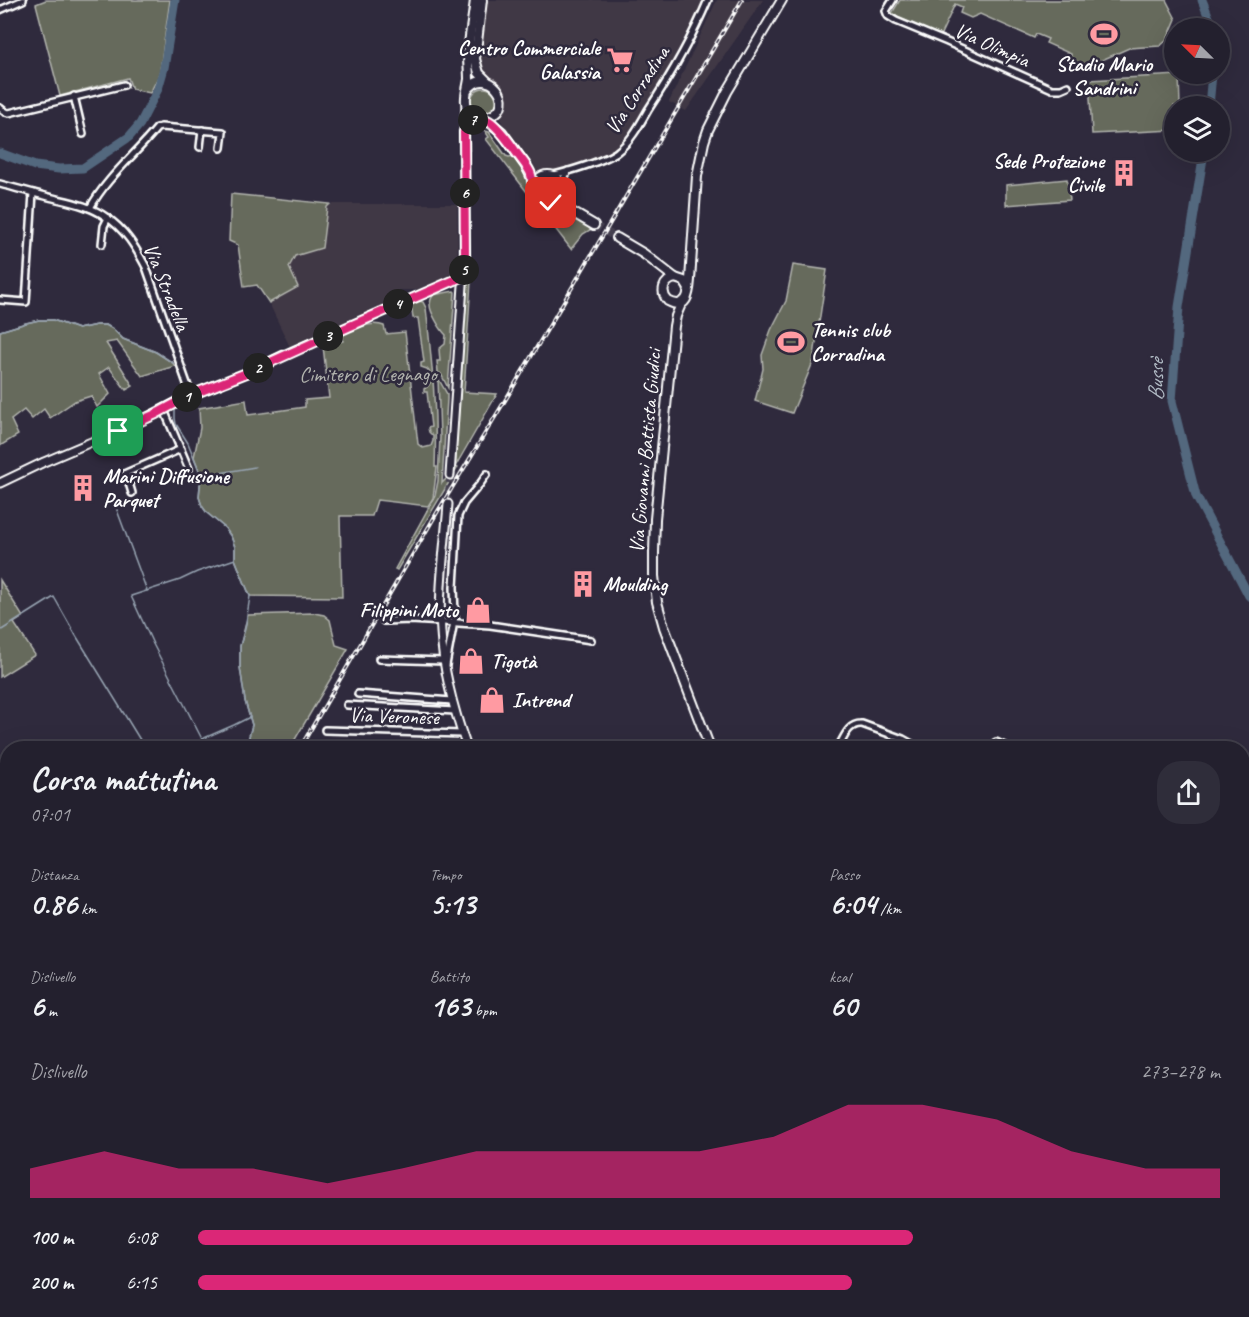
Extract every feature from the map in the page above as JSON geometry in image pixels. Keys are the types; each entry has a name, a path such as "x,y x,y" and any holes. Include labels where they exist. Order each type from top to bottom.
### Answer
{"main road":[{"path":"475,0 468,55 469,79 466,105 470,112 502,132"},
{"path":"482,0 475,59 479,73 497,87 501,96 501,106 498,110 492,116 482,118"},
{"name":"Via Giovanni Battista Giudici","path":"707,741 664,627 657,602 654,576 655,519 674,327 679,308 687,298 689,289 700,154 727,92 782,0"},
{"path":"467,91 478,82 488,82"},
{"path":"498,110 502,132 526,166 538,199 542,202 560,205 594,225"},
{"path":"526,166 532,172 557,179 564,203 571,211"},
{"path":"534,191 535,183 546,176"},
{"path":"551,203 557,199 561,190"},
{"path":"617,238 684,281 689,289"},
{"name":"Via Giovanni Battista Giudici","path":"657,265 662,274 665,285 663,294 668,301 674,327"},
{"path":"665,285 669,280 685,273 690,265"},
{"path":"668,301 676,304 682,302"}],"street":[{"path":"0,10 23,0"},
{"name":"Via Corradina","path":"546,176 610,157 620,150 656,99 693,34 708,0"},
{"name":"Via Olimpia","path":"893,0 886,11 890,18 1052,89 1068,86"},
{"path":"0,108 9,113 123,85"},
{"path":"74,96 83,134"},
{"path":"450,475 465,256 464,132 466,105"},
{"path":"464,132 468,123 482,118"},
{"path":"90,208 108,181 158,128 223,132 221,148"},
{"path":"200,147 202,130"},
{"path":"561,190 568,171"},
{"name":"Via Stradella","path":"0,184 90,208 117,225 137,250 146,267 191,395"},
{"path":"0,300 26,302 33,193"},
{"path":"102,244 104,226 108,218"},
{"path":"0,483 136,423 191,395 249,372 464,276"},
{"path":"164,410 189,469"},
{"path":"132,493 126,473 181,449"},
{"path":"446,670 454,623 458,516 464,502 487,474"},
{"path":"448,504 440,621 444,661 452,701 464,741"},
{"path":"384,621 440,621 490,625 591,640"},
{"path":"379,659 444,661"},
{"path":"358,694 452,701"},
{"path":"347,705 455,711"},
{"path":"842,741 847,731 858,723 907,741"},
{"name":"Via Veronese","path":"325,730 462,734"}],"shaded area":[{"path":"486,0 704,0 655,95 621,143 614,150 602,156 557,171 540,173 531,168 504,131 501,119 506,103 505,93 499,84 481,72 478,59"},
{"path":"717,0 763,0 686,111 669,102"},
{"path":"330,204 457,204 458,268 454,274 418,290 400,290 396,292 393,301 290,347 269,303 298,287 288,267 295,256 321,247 327,207"}],"green space":[{"path":"46,0 170,0 160,70 150,93 132,89 128,78 60,96 36,4"},
{"name":"Stadio Mario Sandrini","path":"900,0 1166,0 1175,18 1164,18 1164,43 1160,46 1129,48 1084,68 1071,62 1071,54 1046,43 1048,39 1036,34 1034,38 980,14 971,18 960,13 962,7 955,4 941,34 938,35 892,13"},
{"path":"1164,76 1164,84 1179,84 1180,96 1164,96 1164,130 1092,134 1089,80"},
{"path":"484,88 494,91 497,101 494,111 484,114 474,111 471,101 474,91"},
{"path":"485,131 489,132 506,156 514,156 528,174 535,202 545,207 557,207 592,228 583,234 571,249 486,139 489,137"},
{"path":"548,179 555,182 558,189 555,196 548,199 541,196 538,189 541,182"},
{"path":"1067,179 1070,200 1006,205 1006,185"},
{"path":"231,194 330,204 327,207 322,248 295,256 289,267 298,287 269,303 257,285 244,287 238,245 229,241"},
{"name":"Tennis club Corradina","path":"793,265 827,270 813,362 792,413 755,401 763,369 762,355 771,330 786,301"},
{"path":"471,281 464,392 497,394 455,467 467,284"},
{"path":"454,291 448,388 438,372 437,361 440,361 439,349 445,344 446,335 433,316 430,304 433,295"},
{"name":"Cimitero di Legnago","path":"417,300 423,302 426,308 432,368 435,467 437,467 433,498 428,506 377,500 372,516 340,516 342,597 250,596 235,559 235,547 231,536 207,513 199,497 201,475 194,457 200,428 199,408 246,400 248,415 305,407 305,400 329,398 323,346 343,341 343,334 358,328 379,324 384,326 386,334 405,332 418,444 423,448 431,446 433,436 428,428 431,427 427,392 424,392 424,389 431,377 427,369 421,367 421,363 424,362 418,318 413,318 411,302"},
{"path":"39,320 53,320 78,329 106,325 123,339 156,352 175,366 142,376 117,341 106,343 133,386 126,390 109,367 99,374 110,394 97,407 91,396 75,401 50,418 44,409 32,419 24,410 11,420 18,435 0,446 0,331"},
{"path":"438,378 447,394 442,483 458,467 397,570 395,569 435,496 440,437"},
{"path":"0,580 23,617 14,623 35,655 0,677"},
{"path":"314,613 324,615 330,620 336,645 348,649 294,741 248,741 252,725 245,701 240,667 240,646 248,615"}],"waterway":[{"path":"0,153 35,166 59,169 83,168 129,137 140,124 158,89 164,68 175,0"},
{"name":"Bussè","path":"1202,0 1209,18"},
{"name":"Bussè","path":"1210,96 1211,84"},
{"name":"Bussè","path":"1202,162 1179,307 1172,401 1196,496 1249,596"},
{"path":"0,331 39,320 53,320 78,329 106,325 123,339 156,352 173,363"},
{"path":"175,408 176,424 188,443 201,475 199,497 202,506 231,537 235,547 235,559 250,596 240,646 240,667 245,701 252,725 248,741"},
{"path":"208,475 255,467"},
{"path":"114,502 147,591"},
{"path":"235,559 131,596 202,739 250,717"},
{"path":"0,631 54,597 141,741"}],"tunnel":[{"path":"594,225 617,238"},
{"path":"448,504 450,475"}],"railway":[{"path":"304,741 742,0"}],"place":[{"name":"Stadio Mario Sandrini","path":"1104,34"},
{"name":"Centro Commerciale Galassia","path":"620,60"},
{"name":"Sede Protezione Civile","path":"1124,173"},
{"name":"Tennis club Corradina","path":"791,342"},
{"name":"Marini Diffusione Parquet","path":"83,488"},
{"name":"Moulding","path":"583,584"},
{"name":"Filippini Moto","path":"478,610"},
{"name":"Tigotà","path":"471,661"},
{"name":"Intrend","path":"492,700"}],"route":[{"path":"118,431 191,395 249,372 464,276 464,132 472,120 484,118 502,132 530,173 535,195 542,202 551,203"}]}
